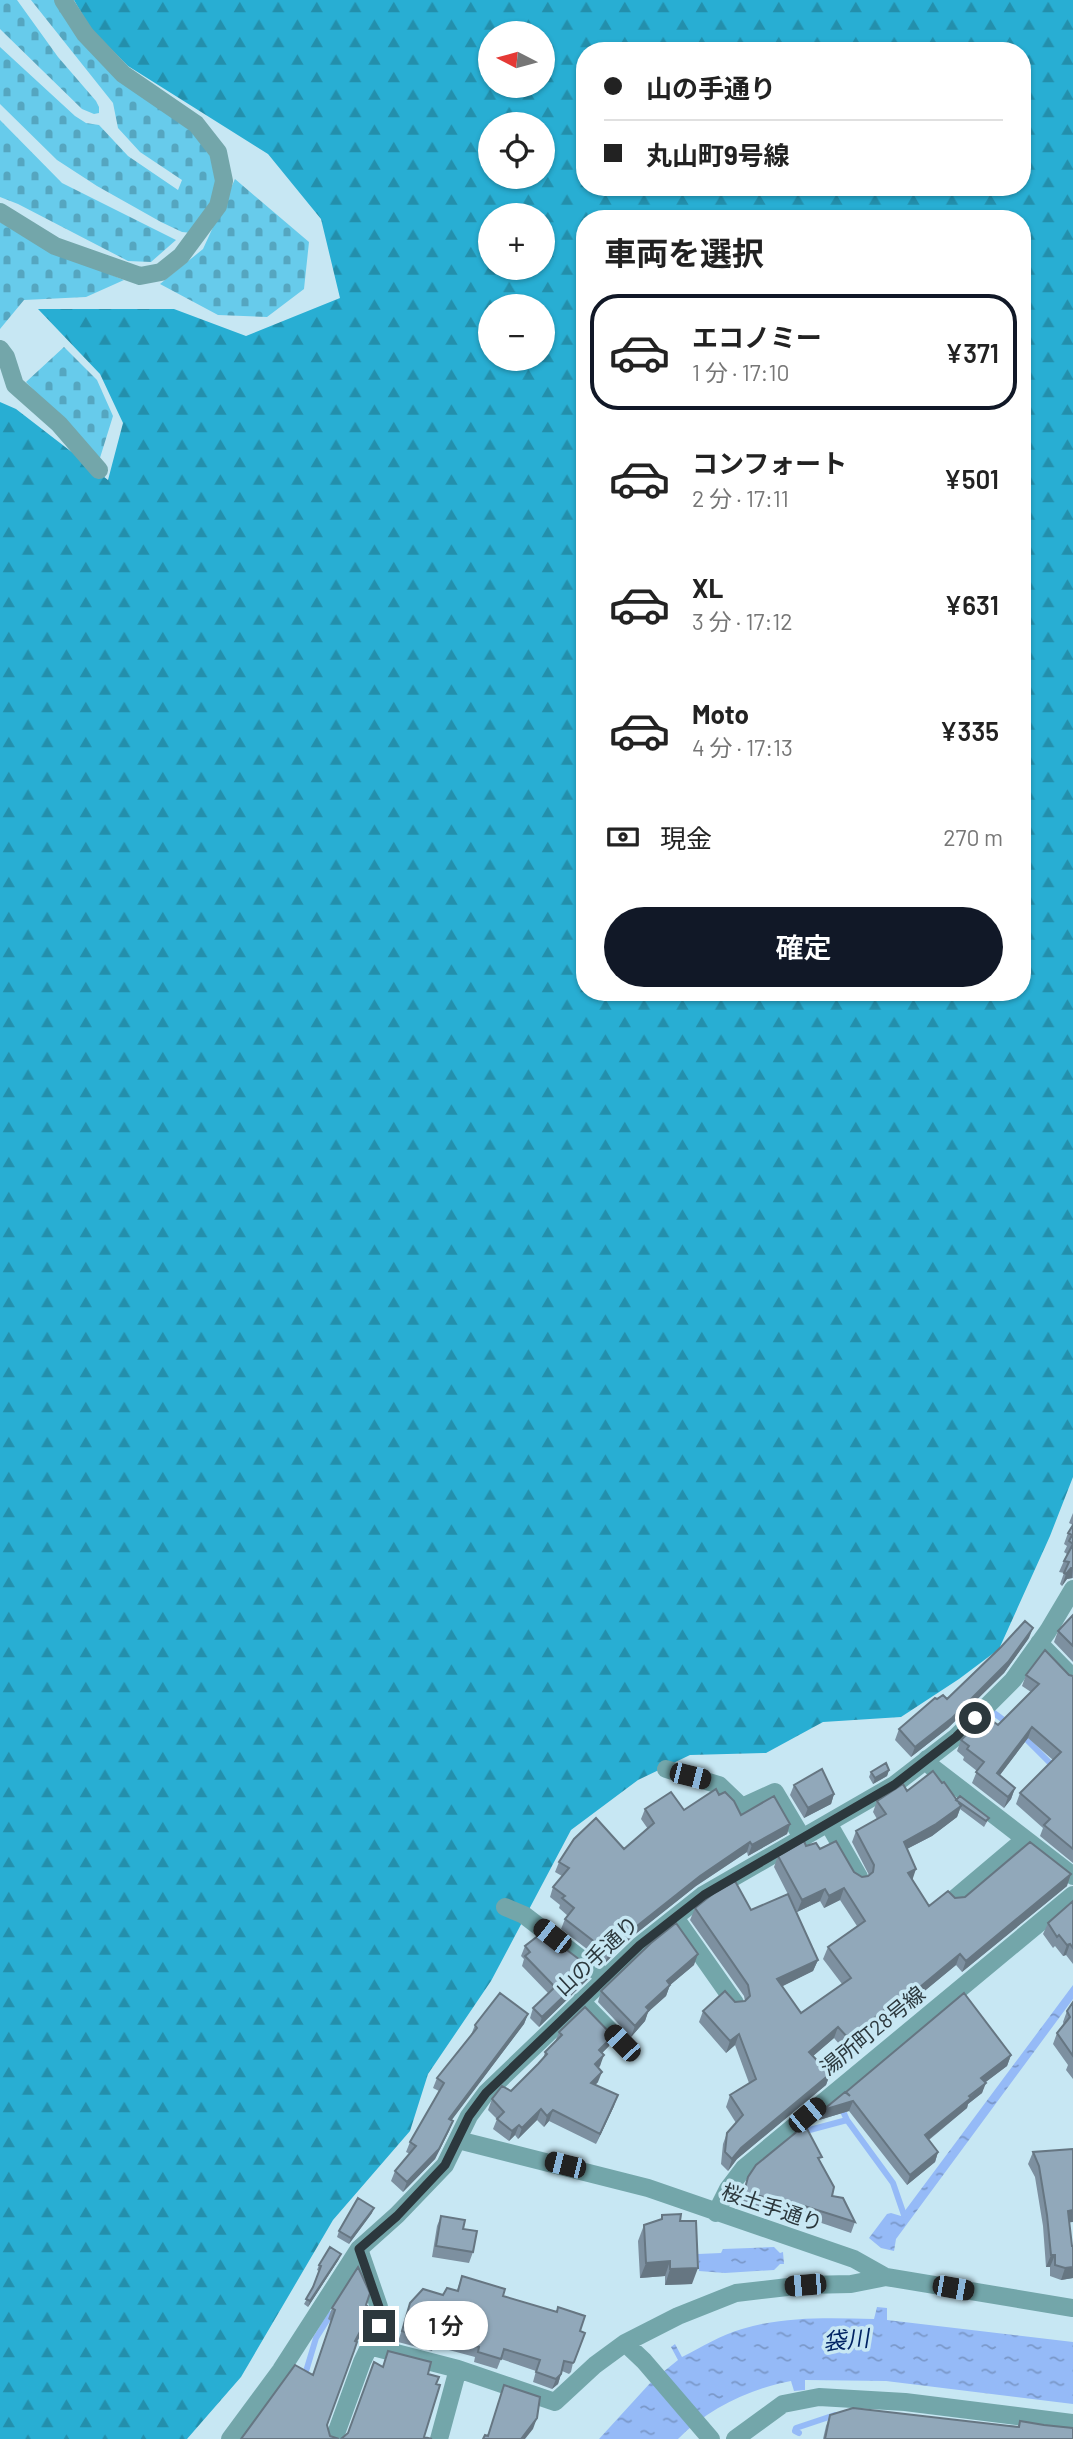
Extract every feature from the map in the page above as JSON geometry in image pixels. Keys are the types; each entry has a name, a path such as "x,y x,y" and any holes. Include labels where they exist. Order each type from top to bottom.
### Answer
{"street":[{"path":"0,212 55,247 141,276 161,272 181,256 218,206 224,181 218,152 196,124 123,74 85,34 62,0"},
{"path":"0,349 6,357 15,385 59,424 99,470"},
{"path":"0,393 12,376"},
{"name":"山の手通り","path":"230,2439 281,2370 359,2249 397,2216 445,2165 469,2116 486,2093 640,1945 704,1895 894,1785 956,1737 1013,1680 1073,1589"},
{"path":"1039,1643 1073,1678"},
{"path":"927,1759 932,1767 1073,1877"},
{"path":"666,1769 710,1780 742,1807 775,1792 803,1839"},
{"path":"828,1824 859,1877"},
{"path":"954,1899 1025,1839"},
{"name":"湯所町28号線","path":"716,2213 728,2189 744,2168 1073,1895"},
{"path":"505,1907 524,1914 606,1978"},
{"path":"676,1919 735,2003"},
{"path":"581,2001 622,2043"},
{"name":"桜土手通り","path":"458,2140 648,2188 854,2259 886,2277 1073,2308"},
{"path":"334,2439 379,2326 379,2307 359,2249"},
{"path":"369,2346 458,2369 555,2402 595,2365 625,2343 678,2316 736,2293 766,2288 851,2284 886,2277"},
{"path":"625,2343 644,2361 711,2439"},
{"path":"439,2439 458,2369"},
{"path":"735,2439 783,2404 819,2398 905,2402 1073,2423"}],"green space":[{"path":"0,0 17,0 58,57 96,101 99,113 94,114 82,109 0,29"},
{"path":"31,0 55,0 197,133 212,151 216,173 214,199 192,233 182,232 161,222 57,160 0,104 0,47 75,116 86,123 99,125 128,156 178,190 182,180 140,152 118,128 113,103"},
{"path":"74,0 1073,0 1073,1477 1050,1536 999,1649 959,1679 901,1717 823,1722 766,1753 690,1755 638,1780 571,1830 491,1981 428,2074 410,2131 333,2220 241,2377 187,2439 0,2439 0,402 16,409 108,480 123,423 100,374 38,309 174,309 246,336 340,298 321,219 268,154 128,66 90,28"},
{"path":"0,120 62,183 176,240 151,262 128,261 0,197"},
{"path":"235,179 309,242 304,289 267,317 218,315 160,284 203,249"},
{"path":"0,222 47,249 124,280 86,297 24,300 0,329"},
{"path":"64,347 97,380 113,416 99,461 26,382"}],"water":[{"path":"1073,1985 1073,1999 896,2239 894,2251 881,2248 869,2238 887,2214 901,2216"},
{"path":"774,2247 780,2253 783,2252 784,2264 774,2270 725,2273 699,2271 698,2254 721,2253 723,2249"},
{"name":"袋川","path":"877,2307 887,2308 887,2320 1073,2342 1073,2404 886,2381 805,2380 805,2390 794,2391 791,2381 760,2389 730,2402 702,2418 678,2439 599,2439 652,2381 678,2360 671,2347 675,2344 682,2357 742,2329 808,2319 874,2319"}],"building":[{"path":"1073,1525 1073,1544 1069,1541 1072,1535 1068,1533"},
{"path":"1073,1544 1073,1568 1066,1574 1064,1573 1069,1562 1064,1561"},
{"path":"1073,1615 1073,1646 1058,1631"},
{"path":"1025,1621 1033,1628 1008,1662 952,1718 915,1747 899,1729 935,1698 943,1695 947,1699"},
{"path":"1045,1650 1073,1676 1073,1849 1044,1825 1050,1819 1020,1793 1061,1752 1032,1727 997,1773 1015,1788 1008,1797 976,1772 984,1762 967,1749 969,1746 961,1740 986,1716 998,1725 1039,1684 1026,1675"},
{"path":"886,1763 889,1770 875,1778 871,1772"},
{"path":"822,1769 834,1794 808,1808 794,1785"},
{"path":"933,1771 961,1806 904,1842 916,1869 908,1873 929,1906 948,1891 955,1898 965,1897 1030,1842 1071,1874 966,1961 960,1954 897,2006 894,2002 849,2039 838,2027 809,2052 830,2074 741,2148 732,2159 725,2152 727,2133 743,2115 730,2095 756,2079 739,2034 730,2041 703,2011 725,1991 735,2002 745,2001 750,1996 748,1985 695,1908 735,1881 751,1910 788,1894 818,1960 777,1979 801,2013 851,1978 828,1947 865,1921 844,1888 829,1896 825,1889 802,1900 778,1856 804,1841 806,1846 816,1843 820,1849 836,1841 854,1872 862,1877 868,1876 873,1872 874,1865 856,1831 886,1814 877,1801 903,1784 907,1791"},
{"path":"716,1789 719,1795 725,1792 734,1801 741,1815 774,1796 790,1824 752,1845 750,1842 700,1876 637,1926 609,1953 565,1919 574,1908 562,1898 565,1896 553,1887 569,1868 559,1862 574,1839 596,1818 624,1849 654,1823 645,1809 671,1792 684,1810"},
{"path":"960,1796 989,1818 986,1821 956,1800"},
{"path":"1073,1901 1073,1948 1059,1935 1057,1937 1048,1923"},
{"path":"676,1923 698,1954 667,1981 670,1985 646,2007 649,2010 635,2026 601,1991"},
{"path":"543,1932 592,1969 542,2017 533,2008 555,1987 525,1956 530,1952 525,1946"},
{"path":"500,1993 528,2014 449,2119 453,2121 439,2149 407,2182 395,2171 416,2146 410,2142 444,2083 437,2078 477,2028 475,2025"},
{"path":"964,1993 1011,2055 981,2078 986,2083 969,2096 971,2098 925,2135 938,2152 910,2175 853,2101 823,2110 845,2092 850,2096 846,2092"},
{"path":"1073,2002 1073,2056 1057,2033 1070,2017 1067,2011"},
{"path":"585,2007 613,2036 599,2050 604,2055 595,2064 602,2072 591,2083 618,2095 600,2134 553,2110 547,2116 541,2109 522,2128 519,2125 512,2131 497,2119 504,2112 492,2099 502,2086 511,2091 547,2054 545,2052 562,2035 559,2032"},
{"path":"805,2125 822,2157 818,2158 834,2187 832,2196 843,2198 855,2222 792,2202 744,2192 748,2177 756,2165"},
{"path":"1073,2149 1073,2210 1068,2211 1073,2267 1065,2268 1055,2265 1055,2255 1051,2255 1039,2166 1033,2152"},
{"path":"358,2198 374,2208 351,2238 339,2231"},
{"path":"681,2214 680,2221 696,2221 698,2268 670,2269 670,2261 646,2263 644,2225 662,2219 662,2215"},
{"path":"441,2216 465,2220 463,2229 477,2231 473,2252 436,2246"},
{"path":"330,2247 341,2254 310,2301 306,2299 313,2287 321,2266 319,2265"},
{"path":"358,2267 370,2293 366,2305 371,2311 355,2341 357,2342 327,2425 330,2436 339,2439 241,2439 295,2365 313,2375 335,2310 332,2308"},
{"path":"462,2276 505,2289 503,2296 557,2312 558,2307 585,2316 580,2331 585,2333 574,2362 564,2361 561,2374 556,2379 536,2372 540,2360 504,2349 501,2359 478,2352 479,2347 437,2336 436,2340 402,2331 410,2303 423,2289 443,2295 447,2288 458,2291"},
{"path":"388,2351 431,2362 428,2374 439,2377 436,2384 440,2385 424,2437 432,2439 341,2439 348,2433 374,2362 383,2367"},
{"path":"504,2385 540,2397 537,2418 521,2439 483,2439 485,2435 488,2436"},
{"path":"853,2408 1019,2427 1020,2421 1073,2428 1073,2439 825,2439 830,2415"}],"waterway":[{"path":"994,1713 1009,1724"},
{"path":"1023,1736 1055,1768"},
{"path":"841,2107 847,2120 893,2183 904,2215"},
{"path":"802,2132 847,2120"},
{"path":"304,2378 316,2338 331,2314"},
{"path":"799,2433 795,2431 796,2428 835,2415"}],"route":[{"path":"379,2326 379,2307 359,2249 397,2216 445,2165 469,2116 486,2093 640,1945 704,1895 894,1785 956,1737 975,1718"}]}
